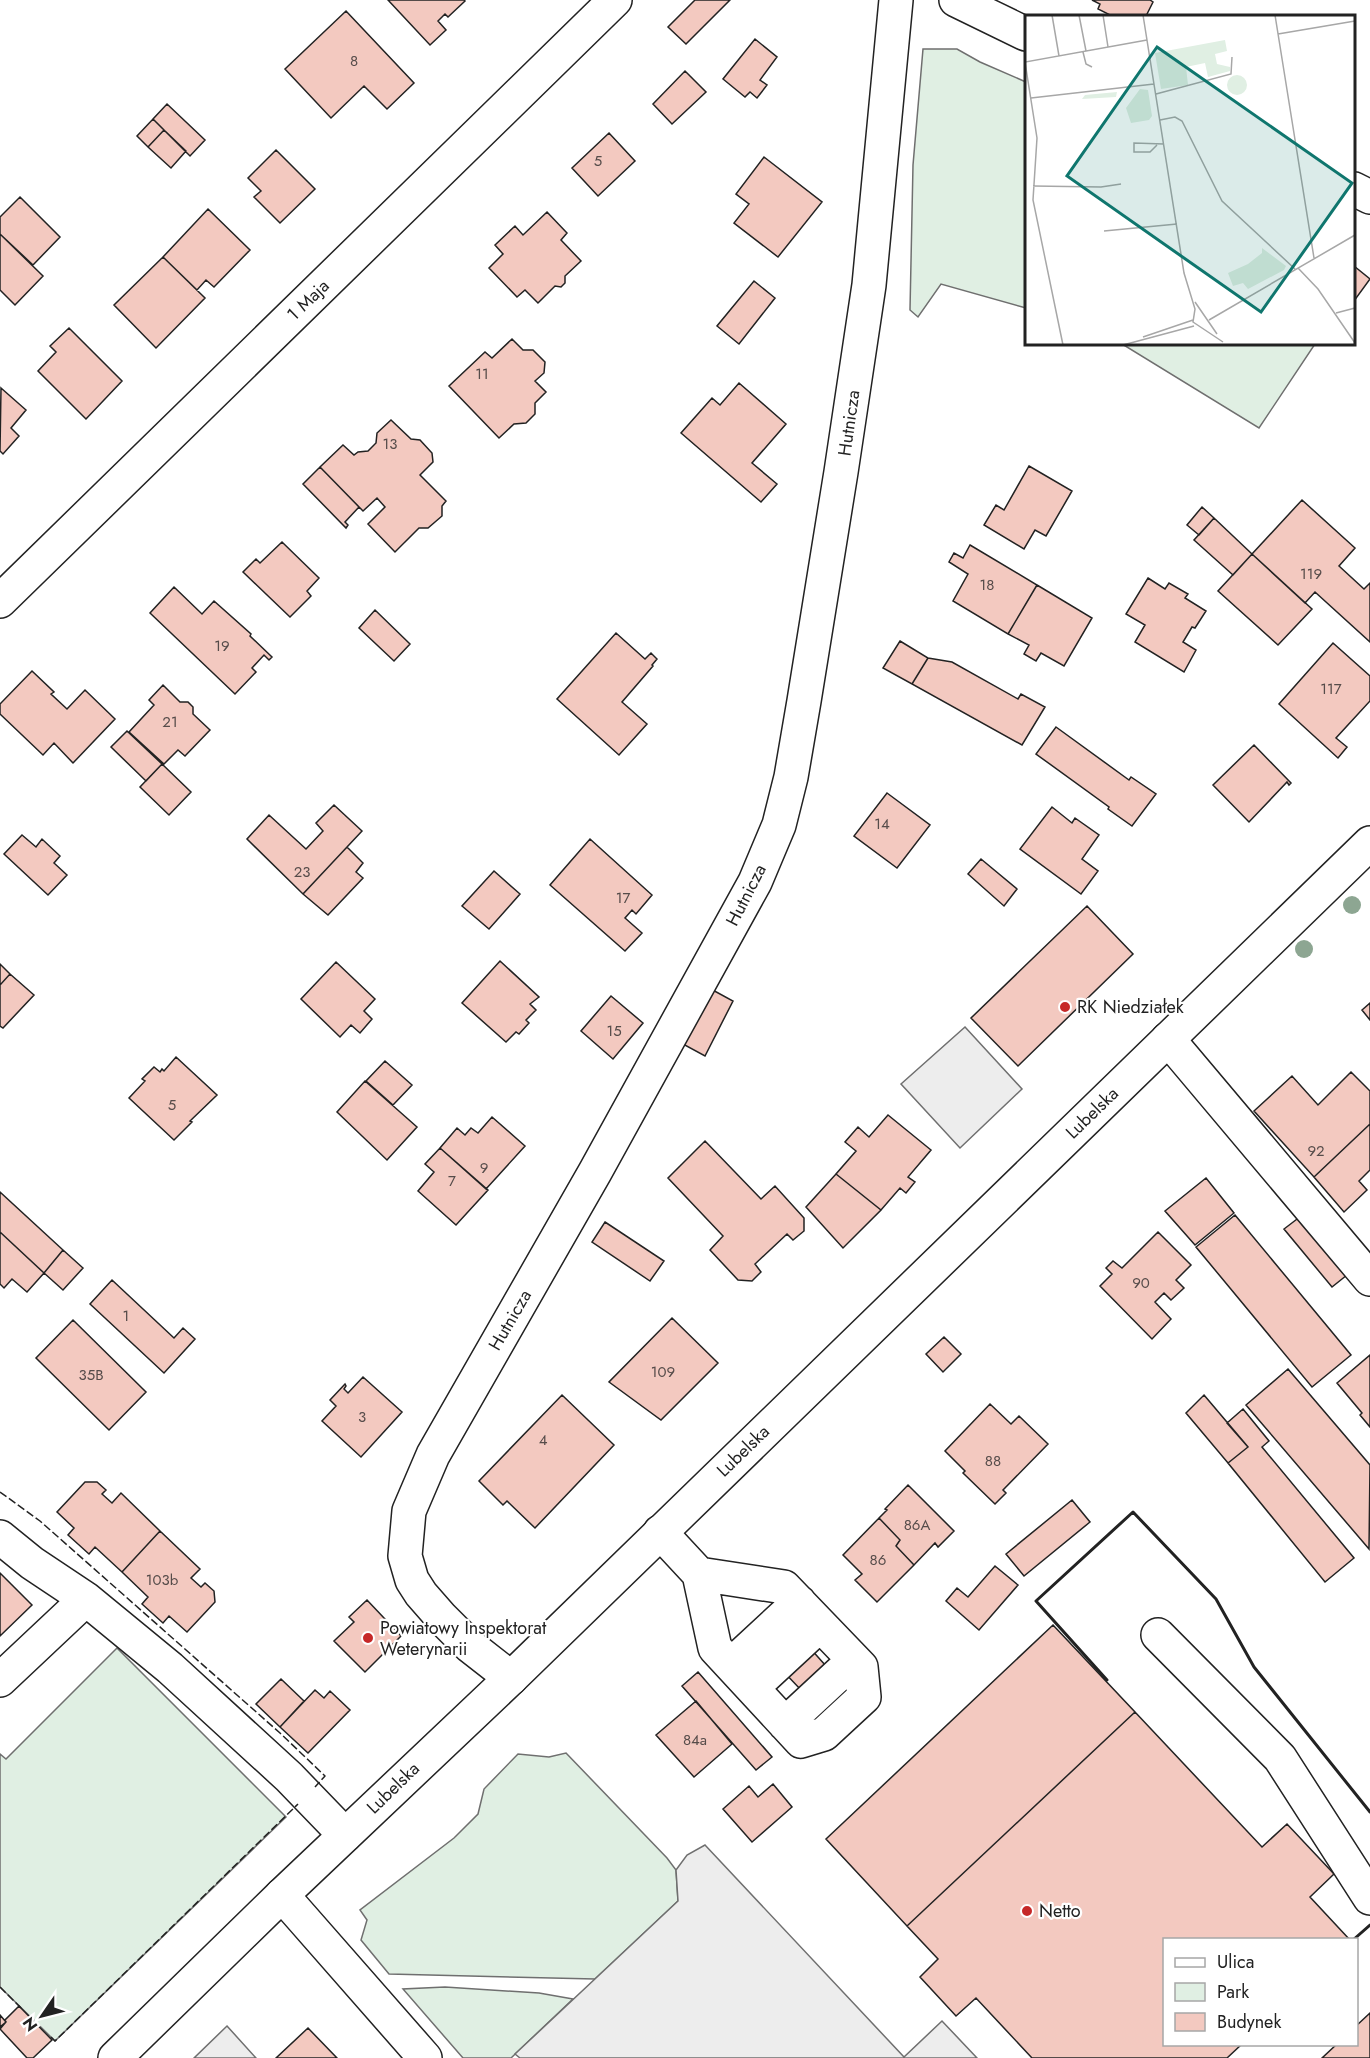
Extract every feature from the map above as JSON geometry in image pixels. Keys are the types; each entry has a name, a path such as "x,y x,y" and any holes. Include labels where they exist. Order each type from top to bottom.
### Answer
{"street":[{"name":"1 Maja","path":"0,601 615,0"},
{"name":"Hutnicza","path":"510,1678 470,1646 442,1618 412,1580 405,1556 410,1512 433,1455 595,1172 755,882 779,825 791,777 802,712 869,285 896,0"},
{"path":"956,0 1025,34"},
{"path":"1355,190 1370,197"},
{"name":"Lubelska","path":"115,2058 1370,843"},
{"path":"1168,1039 1370,1279"},
{"path":"660,1532 699,1574 715,1648 801,1741 824,1734 864,1697 861,1667 784,1587 699,1574"},
{"path":"0,1537 32,1563 86,1599 170,1668 289,1777 345,1834"},
{"path":"0,1680 86,1599"},
{"path":"742,1677 810,1613"},
{"path":"1158,1635 1280,1758 1370,1898"},
{"path":"282,1895 424,2058"}],"green space":[{"path":"923,49 957,49 1025,82 1025,308 941,284 918,317 910,310 913,165"},
{"path":"1124,345 1314,345 1259,428"},
{"path":"117,1648 286,1817 55,2041 0,1987 0,1754 6,1759"},
{"path":"566,1753 667,1858 676,1870 678,1901 595,1979 389,1974 361,1940 367,1920 360,1910 454,1838 478,1814 484,1789 518,1754 549,1757"},
{"path":"445,1987 539,1993 573,1999 511,2058 463,2058 403,1989"}],"shaded area":[{"path":"965,1027 1022,1089 960,1148 901,1084"},
{"path":"705,1845 904,2057 942,2021 977,2058 520,2058 515,2054 678,1901 676,1870 687,1855"},
{"path":"227,2026 256,2058 194,2058"}],"building":[{"path":"388,0 465,1 448,17 445,14 438,21 446,30 430,45"},
{"path":"695,0 730,0 686,44 668,27"},
{"path":"1092,0 1150,0 1153,2 1146,15 1110,15 1098,9 1100,4"},
{"path":"346,11 414,83 387,109 364,86 331,118 285,69"},
{"path":"755,39 777,57 760,80 767,85 757,98 750,92 745,97 723,79"},
{"path":"685,71 706,92 672,124 653,104"},
{"path":"167,104 205,140 190,156 153,119"},
{"path":"153,119 164,130 148,147 137,136"},
{"path":"164,130 186,151 171,168 148,147"},
{"path":"609,133 635,161 598,196 572,168"},
{"path":"276,150 315,189 280,223 254,197 261,191 248,178"},
{"path":"764,157 822,202 778,257 734,223 749,204 736,194"},
{"path":"20,197 60,237 33,265 0,234 0,217"},
{"path":"208,209 250,250 214,287 206,280 197,290 163,257"},
{"path":"547,212 567,233 561,240 581,261 565,276 565,283 561,287 555,286 538,303 525,290 517,297 489,268 503,254 495,245 515,226 523,235"},
{"path":"0,234 43,276 15,305 0,290"},
{"path":"163,257 205,298 156,348 114,305"},
{"path":"1355,267 1370,279 1355,300"},
{"path":"754,281 775,298 739,344 717,326"},
{"path":"69,328 122,381 86,419 38,371 56,352 50,346"},
{"path":"512,339 523,350 533,350 545,362 544,373 535,381 546,392 535,403 535,414 526,423 514,424 499,438 449,386 485,352 492,358"},
{"path":"739,383 786,424 752,463 777,484 761,502 681,433 712,398 720,405"},
{"path":"1,388 26,410 11,428 19,436 3,454 0,451"},
{"path":"391,420 411,439 420,440 432,453 433,462 420,475 446,501 442,506 442,516 428,528 419,528 395,552 368,524 385,507 377,498 363,511 320,467 343,445 354,455 368,451 376,443 377,433"},
{"path":"1029,466 1072,491 1046,536 1035,530 1024,549 984,525 996,505 1004,510"},
{"path":"320,467 359,507 345,522 348,525 346,528 303,484"},
{"path":"1302,500 1355,548 1339,566 1364,589 1370,583 1370,642 1315,592 1305,603 1252,554"},
{"path":"1202,507 1214,518 1199,535 1187,525"},
{"path":"1214,518 1252,554 1233,575 1194,540"},
{"path":"282,542 319,578 307,591 311,596 290,617 243,572 256,559 260,563"},
{"path":"970,545 1037,585 1008,634 953,601 968,574 949,562 954,553 963,558"},
{"path":"1252,554 1312,609 1278,645 1218,591"},
{"path":"1148,578 1165,589 1169,583 1188,594 1185,598 1206,611 1183,642 1196,650 1184,672 1135,642 1145,625 1126,614"},
{"path":"1037,585 1092,618 1064,666 1041,653 1036,661 1024,654 1029,645 1008,634"},
{"path":"174,587 202,614 214,601 251,634 250,636 272,657 269,660 264,655 252,668 256,672 235,694 150,613"},
{"path":"375,610 410,644 394,661 359,628"},
{"path":"616,633 645,659 651,653 657,659 622,702 647,724 619,755 557,699"},
{"path":"900,641 928,658 912,684 883,668"},
{"path":"1333,643 1370,676 1370,701 1336,738 1347,747 1338,758 1279,704"},
{"path":"928,658 952,662 1018,699 1021,694 1045,707 1022,745 912,684"},
{"path":"32,671 54,692 51,694 67,709 85,690 115,719 73,763 54,743 43,755 0,714 0,704"},
{"path":"163,685 180,702 188,702 193,707 193,714 210,730 185,756 178,750 164,764 129,732 154,705 149,700"},
{"path":"1056,727 1129,780 1131,777 1156,794 1132,826 1036,754"},
{"path":"127,731 162,764 146,781 111,747"},
{"path":"1254,745 1291,783 1289,785 1287,782 1249,822 1213,785"},
{"path":"162,764 191,792 169,815 140,787"},
{"path":"887,793 930,825 897,868 854,836"},
{"path":"334,805 362,831 303,894 247,839 269,815 306,849 323,831 316,823"},
{"path":"1052,807 1072,823 1075,818 1099,835 1082,859 1098,871 1081,894 1020,849"},
{"path":"22,835 36,847 42,839 60,856 54,863 67,875 48,895 4,854"},
{"path":"590,839 652,895 636,914 632,910 625,918 642,933 625,951 550,885"},
{"path":"347,847 363,863 356,872 363,878 328,915 303,894"},
{"path":"981,859 1017,889 1004,906 968,874"},
{"path":"494,871 520,894 489,929 462,906"},
{"path":"1087,906 1133,954 1018,1066 971,1018"},
{"path":"500,961 539,997 530,1004 536,1010 526,1020 529,1023 519,1034 516,1032 506,1042 462,1003"},
{"path":"336,962 375,999 364,1011 372,1019 360,1033 351,1025 340,1037 301,999"},
{"path":"0,964 10,974 0,985"},
{"path":"10,974 34,995 3,1028 0,1026 0,985"},
{"path":"709,988 733,1001 705,1056 681,1043"},
{"path":"611,996 643,1023 613,1059 581,1031"},
{"path":"1370,1003 1370,1020 1362,1010"},
{"path":"176,1057 217,1095 174,1140 129,1098 145,1081 142,1079 154,1067 160,1072 162,1069 164,1071"},
{"path":"385,1061 412,1085 393,1105 366,1081"},
{"path":"1351,1072 1370,1091 1370,1124 1314,1177 1254,1111 1292,1076 1318,1105"},
{"path":"365,1081 417,1127 387,1160 337,1112"},
{"path":"888,1115 931,1150 908,1177 915,1182 906,1193 900,1188 881,1210 836,1174 856,1151 845,1142 858,1127 869,1137"},
{"path":"492,1117 525,1146 486,1189 440,1148 457,1128 465,1135 471,1128 478,1133"},
{"path":"1370,1124 1370,1170 1359,1181 1367,1190 1344,1212 1314,1177"},
{"path":"705,1141 761,1199 775,1186 804,1218 804,1231 793,1240 787,1234 755,1264 761,1272 752,1281 738,1280 710,1250 723,1236 668,1178"},
{"path":"440,1148 488,1190 456,1225 418,1191 434,1172 425,1164"},
{"path":"836,1174 881,1210 843,1248 806,1207"},
{"path":"1206,1178 1234,1213 1195,1245 1165,1211"},
{"path":"0,1192 63,1250 44,1273 0,1232"},
{"path":"1305,1213 1352,1271 1332,1287 1284,1229"},
{"path":"1235,1215 1351,1355 1312,1387 1196,1247"},
{"path":"605,1222 664,1261 650,1281 592,1242"},
{"path":"0,1232 44,1273 27,1292 12,1279 4,1288 0,1284"},
{"path":"1158,1232 1191,1265 1176,1280 1184,1288 1171,1300 1164,1293 1155,1302 1171,1319 1152,1339 1100,1286 1112,1274 1106,1268 1113,1261 1122,1268"},
{"path":"63,1250 83,1268 63,1290 44,1273"},
{"path":"112,1280 174,1338 183,1328 195,1339 164,1373 90,1304"},
{"path":"672,1318 718,1363 661,1420 609,1382"},
{"path":"73,1320 146,1392 109,1430 36,1358"},
{"path":"944,1337 961,1354 943,1372 926,1354"},
{"path":"1370,1355 1370,1427 1360,1415 1362,1413 1337,1383"},
{"path":"1288,1369 1370,1465 1369,1549 1246,1405"},
{"path":"363,1377 402,1412 361,1457 322,1421 336,1406 330,1400 345,1384 344,1389 348,1393"},
{"path":"562,1395 614,1445 535,1528 507,1501 503,1505 479,1481"},
{"path":"1204,1395 1248,1447 1228,1463 1186,1413"},
{"path":"990,1404 1011,1424 1019,1416 1048,1444 1003,1490 1006,1493 995,1504 963,1473 965,1471 945,1451"},
{"path":"1243,1409 1269,1441 1262,1447 1354,1558 1325,1582 1228,1463 1248,1447 1227,1423"},
{"path":"85,1482 97,1482 106,1490 102,1494 112,1503 121,1493 160,1531 122,1572 95,1547 89,1554 68,1535 74,1528 57,1512"},
{"path":"908,1485 954,1531 938,1547 935,1543 914,1565 896,1546 900,1540 879,1518"},
{"path":"1072,1500 1090,1522 1024,1576 1006,1554"},
{"path":"879,1518 900,1540 896,1546 914,1565 877,1602 855,1580 862,1574 843,1555"},
{"path":"160,1531 200,1569 191,1578 201,1587 205,1583 214,1591 215,1602 187,1632 169,1616 163,1623 142,1604 148,1597 122,1572"},
{"path":"995,1566 1018,1585 979,1630 946,1601 957,1588 968,1597"},
{"path":"0,1573 32,1605 0,1636"},
{"name":"Powiatowy Inspektorat Weterynarii","path":"367,1600 401,1636 365,1672 334,1641 354,1622 349,1617"},
{"path":"1053,1625 1135,1712 907,1926 826,1839"},
{"path":"809,1647 826,1666 801,1690 783,1671"},
{"path":"698,1672 772,1757 756,1770 682,1686"},
{"path":"281,1679 304,1701 280,1727 256,1704"},
{"path":"315,1690 324,1698 330,1691 350,1710 308,1753 280,1727"},
{"path":"696,1701 732,1744 694,1777 656,1735"},
{"path":"1135,1712 1262,1847 1287,1824 1334,1874 1310,1897 1348,1938 1163,1938 1163,2046 1240,2046 1227,2058 1032,2058 976,1998 956,2016 920,1977 938,1959 907,1926"},
{"path":"773,1784 792,1807 752,1842 723,1809 749,1786 758,1797"},
{"path":"19,2006 52,2040 33,2058 27,2058 0,2029 6,2022 5,2020"},
{"path":"1370,2013 1370,2058 1322,2058 1335,2046 1358,2046 1358,2024"},
{"path":"0,2015 6,2022 0,2027"},
{"path":"308,2028 337,2058 276,2058"}],"fence":[{"path":"0,1492 40,1521 280,1733 325,1776 315,1787"},
{"path":"51,2037 55,2041 298,1804"},
{"path":"0,1987 21,2008"}],"wall":[{"path":"1107,1680 1036,1601 1133,1512 1216,1599 1254,1667 1370,1812"},
{"path":"1355,1938 1370,1925"}],"place":[{"name":"RK Niedziałek","path":"1065,1007"},
{"name":"Powiatowy Inspektorat Weterynarii","path":"368,1638"},
{"name":"Netto","path":"1027,1911"}]}
